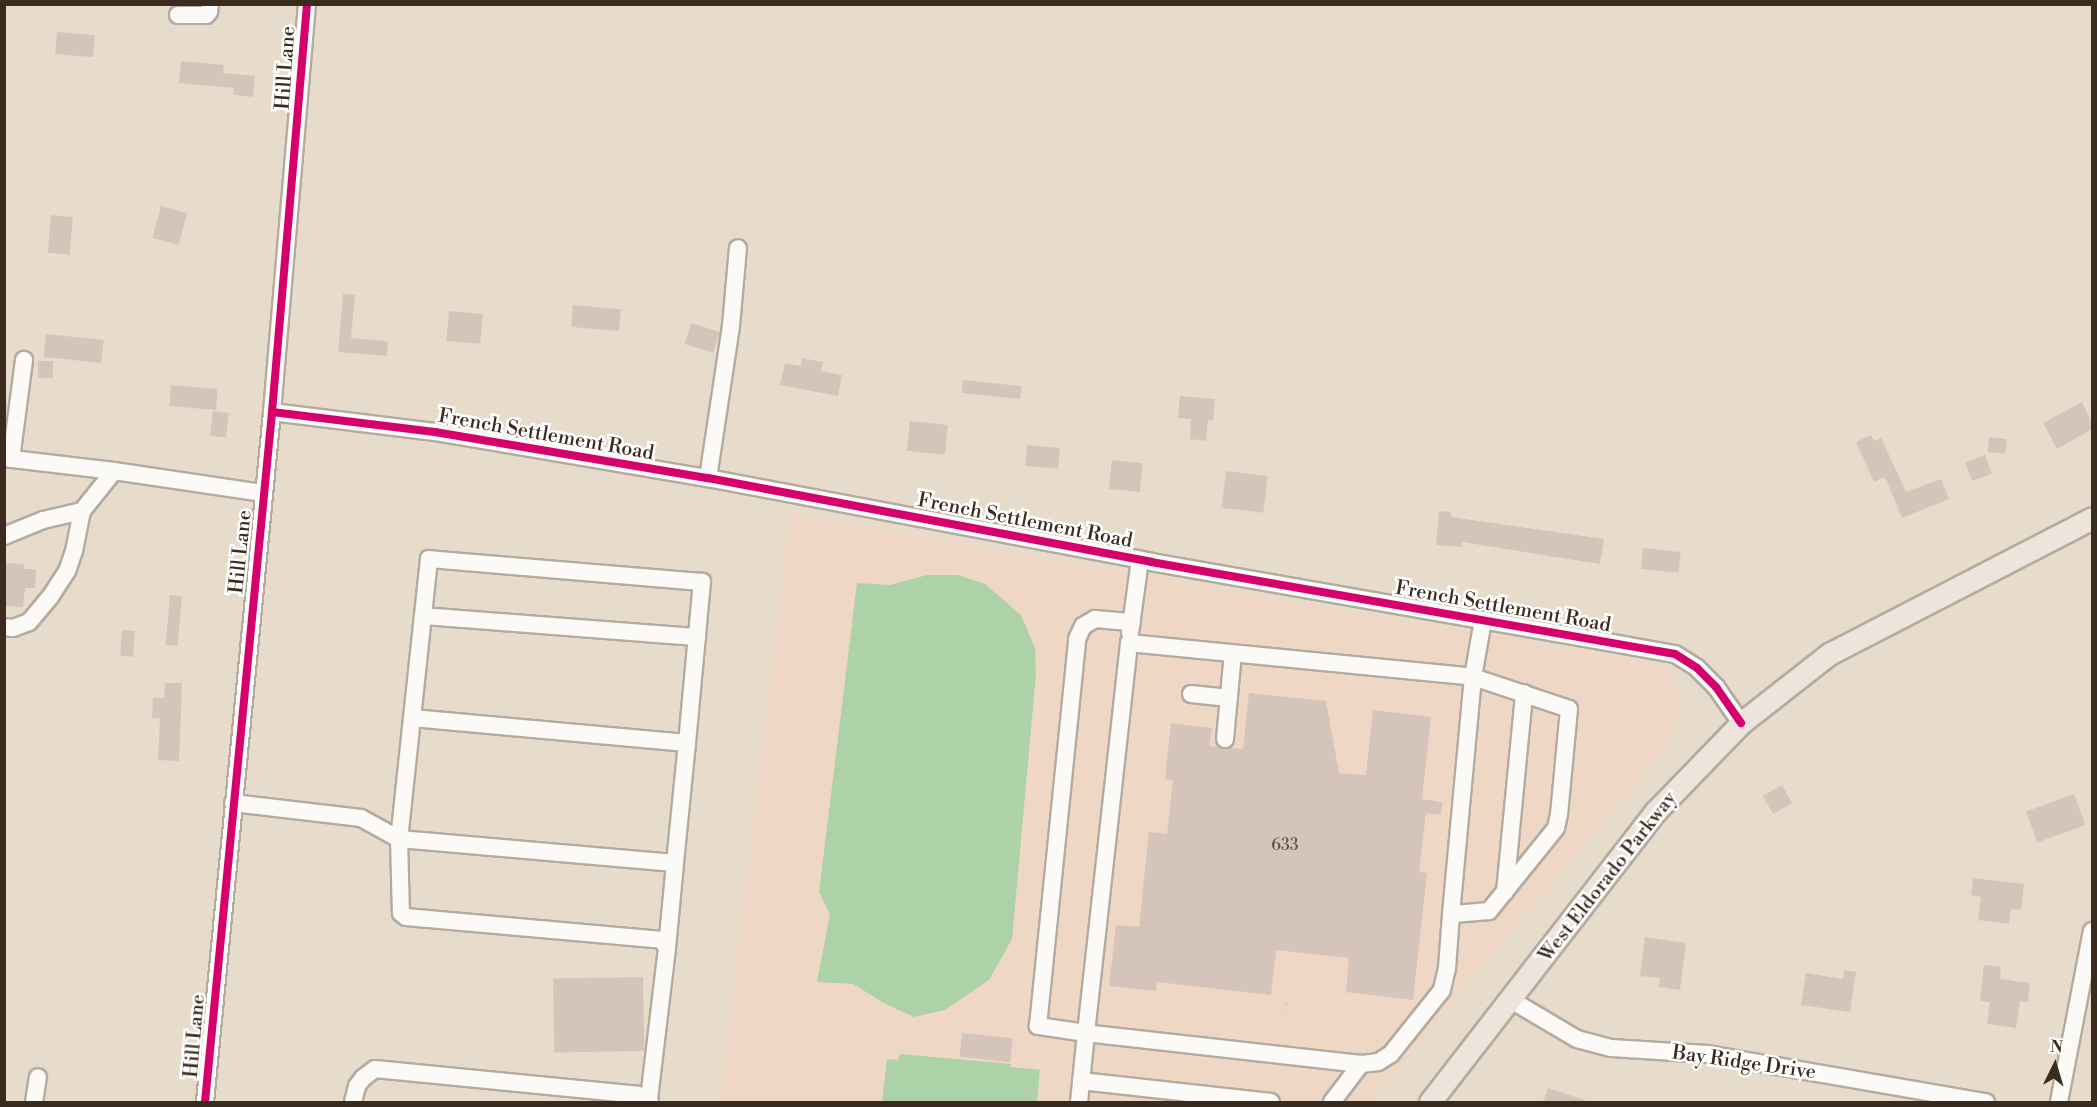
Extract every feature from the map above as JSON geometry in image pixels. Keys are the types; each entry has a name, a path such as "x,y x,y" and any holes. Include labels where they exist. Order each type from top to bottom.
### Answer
{"main road":[{"name":"West Eldorado Parkway","path":"1430,1102 1656,811 1742,723 1829,654 2092,518"}],"street":[{"path":"178,15 206,15 210,4"},
{"name":"Hill Lane","path":"205,1102 232,803 272,412 307,4"},
{"path":"708,478 731,326 738,248"},
{"path":"24,360 8,459 114,471 263,493"},
{"name":"French Settlement Road","path":"272,412 435,432 708,478 1140,560 1675,654 1697,668 1716,687 1742,723"},
{"path":"4,627 13,628 29,622 68,571 82,511 114,471"},
{"path":"4,536 43,520 82,511"},
{"path":"353,1102 357,1086 363,1077 375,1070 638,1095 649,1101 667,948 702,582 429,559 399,839 401,913 406,917 662,940 667,948"},
{"path":"1079,1102 1140,560"},
{"path":"423,616 697,637"},
{"path":"1132,622 1095,619 1083,626 1077,639 1038,1026 1361,1064 1378,1062 1391,1054 1442,990 1448,968 1473,677 1483,620"},
{"path":"1129,643 1473,677 1569,709 1556,828 1489,911 1451,914"},
{"path":"1225,739 1233,653"},
{"path":"1505,892 1524,693"},
{"path":"1191,694 1229,698"},
{"path":"412,718 687,743"},
{"path":"232,803 361,818 399,839 675,863"},
{"path":"2059,1102 2092,931"},
{"name":"Bay Ridge Drive","path":"1511,1000 1577,1039 1611,1048 1707,1054 1986,1102"},
{"path":"1332,1102 1361,1064"},
{"path":"33,1102 38,1077"},
{"path":"1081,1081 1271,1102"}],"path":[{"path":"1285,1010 1286,1002"}],"shaded area":[{"path":"790,514 1660,664 1675,687 1683,708 1671,742 1369,1102 720,1102"}],"green space":[{"path":"927,575 958,575 985,584 1021,615 1035,648 1036,674 1012,939 989,980 945,1010 914,1017 884,1003 853,984 817,982 830,914 819,892 857,583 890,585"},
{"path":"900,1054 1011,1064 1011,1067 1040,1070 1037,1102 882,1102 887,1059 898,1060"}],"building":[{"path":"57,32 95,35 93,57 55,54"},
{"path":"181,61 224,65 223,73 255,76 253,97 233,95 234,88 179,83"},
{"path":"161,206 187,213 179,245 152,238"},
{"path":"51,215 73,217 70,255 48,253"},
{"path":"343,294 355,295 351,338 388,341 387,356 338,352"},
{"path":"573,305 621,309 619,331 571,327"},
{"path":"449,311 483,314 480,344 446,341"},
{"path":"691,323 720,332 713,353 685,344"},
{"path":"46,334 104,340 101,363 44,357"},
{"path":"802,358 823,362 821,371 842,375 838,396 780,385 785,363 801,366"},
{"path":"38,361 53,361 53,378 38,378"},
{"path":"963,380 1022,386 1020,399 962,393"},
{"path":"171,385 218,389 216,410 169,406"},
{"path":"1180,396 1215,399 1213,421 1208,420 1206,441 1190,439 1191,419 1178,418"},
{"path":"2082,402 2092,423 2092,429 2057,449 2043,423"},
{"path":"213,411 229,413 226,438 210,436"},
{"path":"910,421 948,425 945,455 907,451"},
{"path":"1871,435 1874,441 1881,438 1906,492 1941,479 1949,499 1902,518 1885,477 1874,482 1856,442"},
{"path":"1989,437 2007,439 2005,454 1987,452"},
{"path":"1027,445 1060,448 1058,469 1025,466"},
{"path":"1985,455 1992,474 1972,481 1965,462"},
{"path":"1112,460 1143,463 1140,492 1109,489"},
{"path":"1226,471 1268,476 1263,513 1221,508"},
{"path":"1439,511 1451,512 1451,517 1604,539 1600,564 1462,542 1462,547 1436,545"},
{"path":"1643,548 1681,552 1679,573 1641,569"},
{"path":"4,563 24,564 24,569 36,569 35,588 25,588 23,607 4,606"},
{"path":"170,595 182,596 178,646 166,645"},
{"path":"122,630 135,631 133,657 120,656"},
{"path":"165,683 182,683 179,761 158,760 160,718 152,718 153,698 164,698"},
{"path":"1249,693 1326,701 1339,773 1366,775 1373,710 1431,717 1422,799 1442,802 1441,815 1426,813 1419,872 1427,873 1413,1000 1346,992 1349,958 1276,950 1271,995 1157,982 1156,991 1109,986 1116,925 1139,927 1149,832 1167,834 1173,780 1165,779 1171,723 1212,728 1209,746 1243,749"},
{"path":"1782,785 1792,803 1773,814 1763,796"},
{"path":"2074,794 2085,825 2037,842 2026,811"},
{"path":"1973,878 2024,884 2021,910 2011,909 2009,924 1978,920 1981,897 1971,895"},
{"path":"1645,937 1686,943 1680,990 1659,987 1660,978 1640,976"},
{"path":"1984,965 2001,967 2000,979 2030,983 2028,1002 2020,1001 2016,1028 1987,1024 1990,1002 1980,1001"},
{"path":"1844,970 1856,972 1850,1012 1801,1005 1806,973 1843,979"},
{"path":"643,977 644,1051 554,1053 553,979"},
{"path":"962,1033 1013,1038 1010,1062 959,1057"},
{"path":"1548,1088 1585,1100 1584,1102 1543,1102"}],"cycle path":[{"path":"205,1102 272,412 307,4"},
{"path":"272,412 435,432 708,478 1151,562 1675,654 1697,668 1716,687 1741,723"}]}
